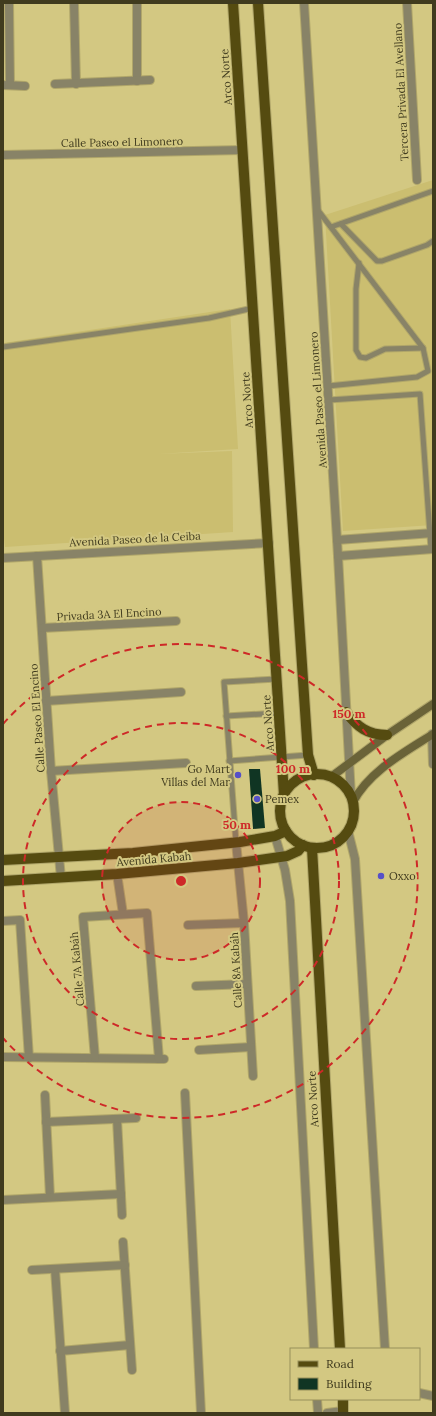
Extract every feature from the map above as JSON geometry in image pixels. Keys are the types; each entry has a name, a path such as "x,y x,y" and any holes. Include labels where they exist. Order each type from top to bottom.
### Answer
{"main road":[{"name":"Arco Norte","path":"233,3 278,679 284,795"},
{"path":"258,3 308,755 314,775"},
{"path":"331,777 387,735 433,704"},
{"path":"346,712 362,729 374,734 387,735"},
{"path":"352,799 377,772 433,734"},
{"path":"314,775 331,777 339,782 352,799 354,812 348,831 341,839 332,845 322,848 307,847 290,837 286,831 281,817 284,795 299,779 314,775"},
{"name":"Avenida Kabah","path":"3,860 133,852 236,842 275,836 286,831"},
{"name":"Arco Norte","path":"307,847 340,1348"},
{"name":"Avenida Kabah","path":"3,881 117,874 238,863 280,858 307,847"},
{"path":"342,1400 343,1412"}],"street":[{"path":"9,3 6,85 25,86"},
{"path":"74,3 76,84"},
{"path":"137,3 137,81"},
{"name":"Avenida Paseo el Limonero","path":"304,3 352,799"},
{"name":"Tercera Privada El Avellano","path":"407,3 417,180"},
{"path":"55,84 150,80"},
{"name":"Calle Paseo el Limonero","path":"3,155 242,150"},
{"path":"337,540 432,533"},
{"name":"Avenida Paseo de la Ceiba","path":"3,558 269,543"},
{"path":"338,556 432,549"},
{"name":"Calle Paseo El Encino","path":"37,556 51,770 61,878"},
{"name":"Privada 3A El Encino","path":"42,628 176,621"},
{"path":"46,701 181,692"},
{"path":"433,734 433,762"},
{"path":"51,770 186,763"},
{"path":"348,831 355,864 386,1348"},
{"path":"275,836 280,858 285,870 290,901 314,1348"},
{"name":"Calle 8A Kabáh","path":"236,842 244,923 253,1076"},
{"path":"117,874 123,914"},
{"name":"Calle 7A Kabáh","path":"3,1058 162,1059 148,912 83,917 95,1058"},
{"path":"3,921 20,920 29,1058"},
{"path":"188,925 244,923"},
{"path":"196,986 247,984"},
{"path":"199,1050 251,1047"},
{"path":"185,1092 200,1413"},
{"path":"45,1095 50,1198"},
{"path":"46,1122 136,1118"},
{"path":"117,1119 122,1215"},
{"path":"3,1200 121,1194"},
{"path":"123,1242 132,1370"},
{"path":"32,1270 125,1265"},
{"path":"55,1269 65,1413"},
{"path":"60,1351 130,1345"},
{"path":"420,1393 433,1396"},
{"path":"317,1400 318,1413"},
{"path":"327,1413 343,1412"}],"lane":[{"path":"331,227 433,192"},
{"path":"317,209 423,348 428,371 418,377 328,386"},
{"path":"341,224 377,261 382,261 433,241"},
{"path":"359,263 356,289 356,350 360,357 366,358 385,349 423,348"},
{"path":"3,347 209,318 253,308"},
{"path":"328,400 420,394 432,533 432,549"},
{"path":"236,842 224,682 278,679"},
{"path":"226,716 280,713"},
{"path":"229,761 308,755"}],"shaded area":[{"path":"433,180 433,525 343,531 325,215"},
{"path":"230,309 238,449 158,454 232,451 233,532 5,547 3,530 3,343"}],"building":[{"name":"Pemex","path":"249,769 260,769 265,828 253,829"}],"place":[{"name":"Go Mart Villas del Mar","path":"238,775"},
{"name":"Pemex","path":"257,799"},
{"name":"Oxxo","path":"381,876"}]}
